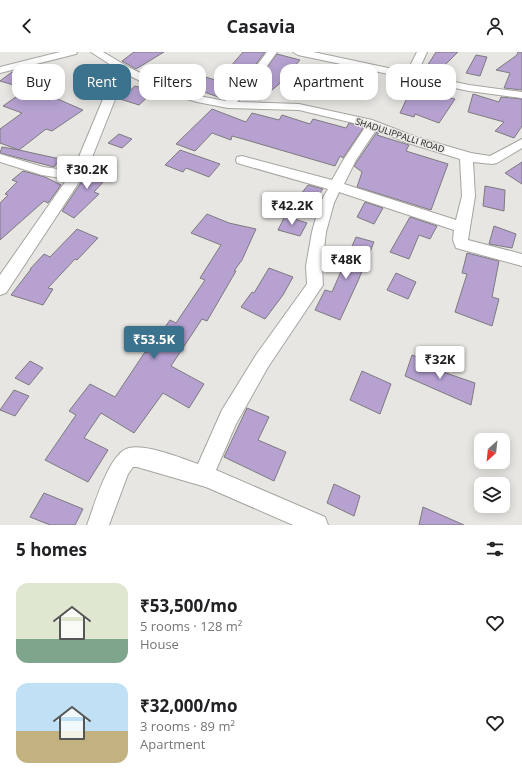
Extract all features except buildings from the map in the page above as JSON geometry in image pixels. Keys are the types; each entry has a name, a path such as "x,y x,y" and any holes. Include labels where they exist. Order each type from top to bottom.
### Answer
{"street":[{"path":"0,70 72,52"},
{"name":"SHADULIPPALLI ROAD","path":"96,52 116,64"},
{"path":"228,106 250,82 272,52"},
{"path":"298,52 386,70"},
{"path":"416,64 422,52"},
{"path":"22,55 32,62"},
{"name":"SHADULIPPALLI ROAD","path":"131,72 165,88 197,99 228,106 299,107 372,125 412,140 466,156 492,160 519,148"},
{"path":"456,85 522,94"},
{"path":"0,288 76,176 109,100"},
{"path":"203,476 229,417 262,361 315,285 314,266 319,232 327,203 364,136 372,125"},
{"path":"466,156 468,199 463,227 459,238 461,244 522,260"},
{"path":"0,158 42,171 76,176"},
{"path":"242,160 297,174 463,227"},
{"path":"102,524 115,480 121,467 128,458 145,459 203,476 248,493 269,504 284,508 317,525"}]}
